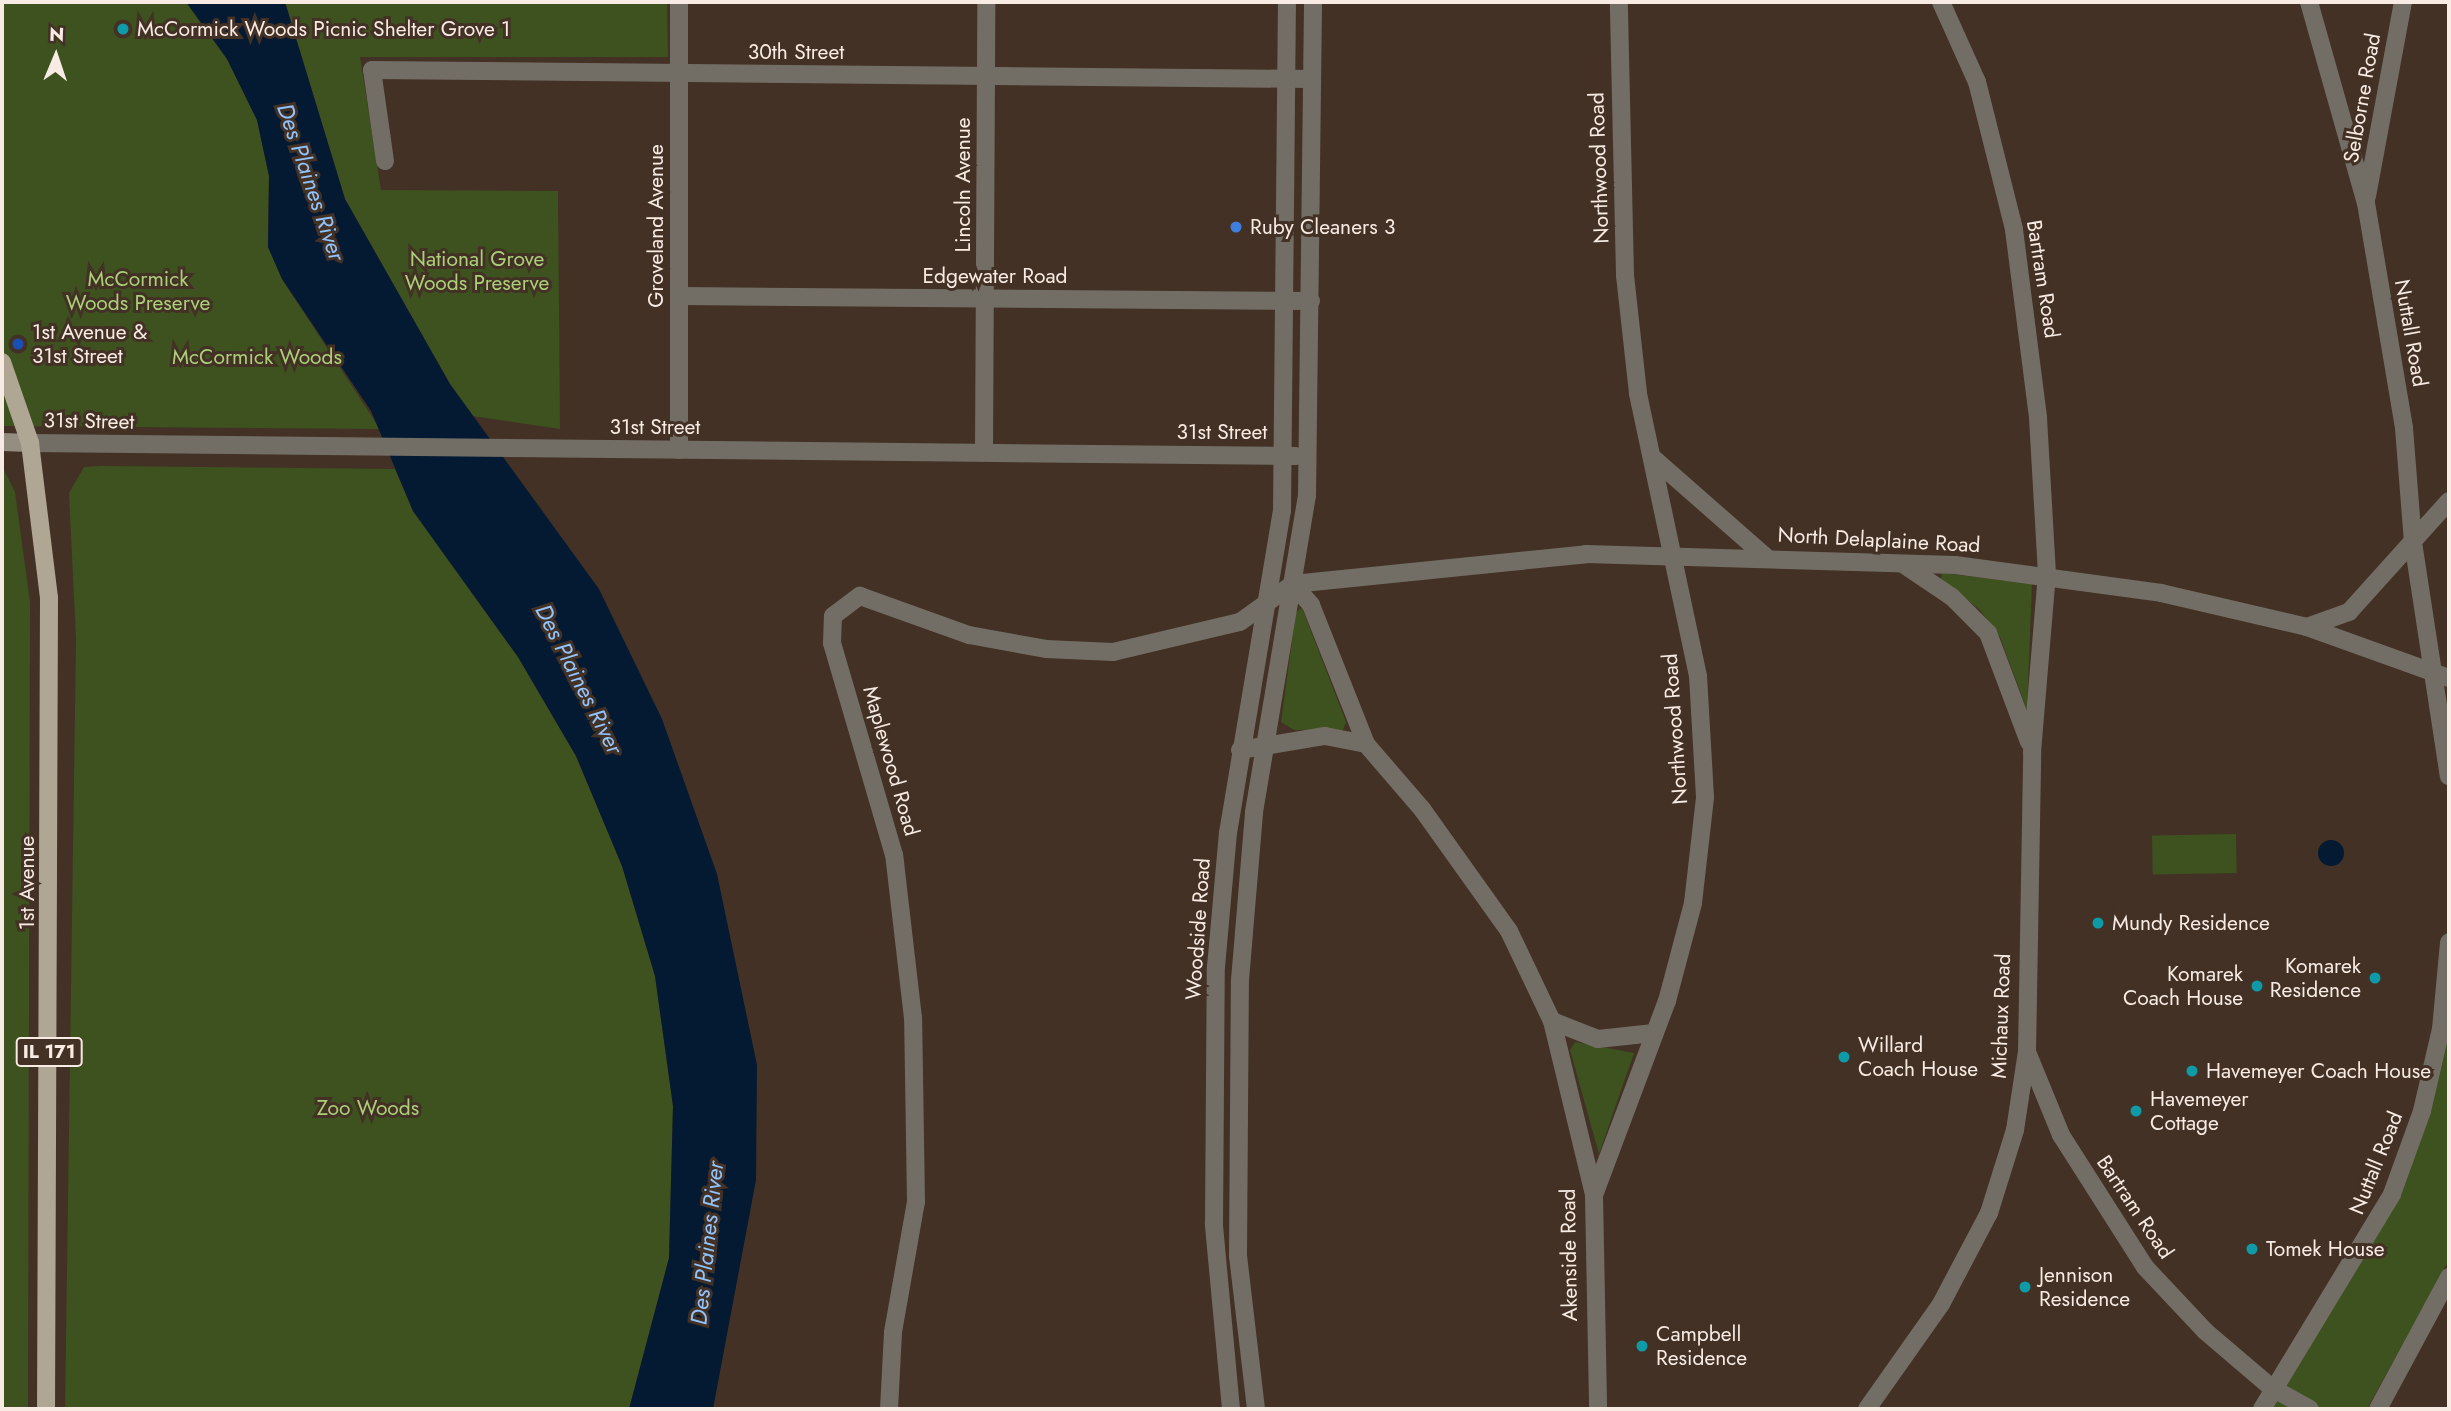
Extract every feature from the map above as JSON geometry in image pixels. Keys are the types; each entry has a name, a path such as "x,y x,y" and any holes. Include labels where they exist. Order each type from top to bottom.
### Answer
{"main road":[{"name":"1st Avenue","path":"2,362 30,443 49,598 46,1409"},
{"name":"31st Street","path":"2,442 30,443"}],"street":[{"name":"Groveland Avenue","path":"679,2 680,450"},
{"name":"Lincoln Avenue","path":"984,452 986,2"},
{"name":"Woodside Road","path":"1231,1409 1213,1224 1220,916 1240,750 1263,611 1278,544 1284,455 1287,2"},
{"path":"1256,1409 1238,1256 1237,1055 1245,908 1264,746 1293,584 1309,456 1313,2"},
{"name":"Northwood Road","path":"1594,1195 1654,1033 1693,903 1705,797 1698,676 1675,552 1652,457 1625,275 1619,2"},
{"name":"Bartram Road","path":"1941,2 1977,82 2014,229 2038,417 2047,574"},
{"name":"Nuttall Road","path":"2309,2 2366,203 2404,428 2413,542 2441,676"},
{"name":"Selborne Road","path":"2366,203 2403,2"},
{"name":"30th Street","path":"385,161 372,70 1312,79"},
{"name":"Edgewater Road","path":"679,296 1311,301"},
{"name":"31st Street","path":"30,443 1309,456"},
{"path":"1652,457 1766,557"},
{"path":"2307,627 2349,612 2449,500"},
{"name":"North Delaplaine Road","path":"1293,584 1586,554 1675,552 1900,563 2047,574 2307,627 2441,676"},
{"name":"Michaux Road","path":"1900,563 1952,597 1988,633 2032,752"},
{"name":"Michaux Road","path":"1867,1409 1941,1304 1989,1213 2015,1130 2027,1052 2032,752 2047,574"},
{"name":"Maplewood Road","path":"889,1409 894,1332 916,1202 913,1018 894,855 832,643 833,616 860,596 969,635 1082,653 1148,645 1263,611 1293,584"},
{"name":"Akenside Road","path":"1293,584 1311,605 1366,744 1422,809 1509,931 1552,1021 1594,1195 1598,1409"},
{"path":"2441,676 2449,776"},
{"path":"1240,750 1325,736 1366,744"},
{"name":"Nuttall Road","path":"2262,1409 2272,1388 2392,1194 2422,1111 2445,1026 2449,942"},
{"path":"1552,1021 1598,1039 1654,1033"},
{"name":"Bartram Road","path":"2027,1052 2061,1135 2145,1267 2272,1388 2310,1409"},
{"path":"2378,1409 2449,1277"}],"green space":[{"name":"McCormick Woods Preserve","path":"2,2 186,2 227,59 257,120 269,176 268,247 282,279 380,429 2,426"},
{"name":"National Grove Woods Preserve","path":"285,2 667,2 668,57 360,57 381,190 558,191 560,429 472,416 450,384 345,199"},
{"path":"2,466 15,492 30,602 28,1409 2,1409"},
{"name":"Zoo Woods","path":"84,467 395,469 413,511 518,657 576,756 622,866 655,976 673,1106 669,1258 629,1409 65,1409 76,639 69,493"},
{"path":"1942,573 2032,584 2027,710 2000,637 1980,610 1941,579"},
{"path":"1302,608 1346,722 1343,730 1294,730 1281,722 1296,612"},
{"path":"2236,834 2237,873 2153,874 2152,835"},
{"path":"2449,1019 2449,1260 2367,1409 2272,1409 2402,1191 2430,1112"},
{"path":"1575,1042 1634,1053 1599,1154 1570,1050"}],"water":[{"name":"Des Plaines River","path":"186,2 285,2 345,199 450,384 599,589 662,719 717,874 757,1065 756,1180 713,1409 629,1409 669,1258 673,1106 655,976 622,866 576,756 518,657 413,511 371,411 282,279 268,247 269,176 257,120 227,59"},
{"path":"2331,840 2340,844 2344,853 2340,862 2331,866 2322,862 2318,853 2322,844"}],"place":[{"name":"McCormick Woods Picnic Shelter Grove 1","path":"123,29"},
{"name":"Ruby Cleaners 3","path":"1236,227"},
{"name":"1st Avenue & 31st Street","path":"18,344"},
{"name":"Mundy Residence","path":"2098,923"},
{"name":"Komarek Residence","path":"2375,978"},
{"name":"Komarek Coach House","path":"2257,986"},
{"name":"Willard Coach House","path":"1844,1057"},
{"name":"Havemeyer Coach House","path":"2192,1071"},
{"name":"Havemeyer Cottage","path":"2136,1111"},
{"name":"Tomek House","path":"2252,1249"},
{"name":"Jennison Residence","path":"2025,1287"},
{"name":"Campbell Residence","path":"1642,1346"}],"park label":[{"name":"McCormick Woods","path":"257,357"}]}
